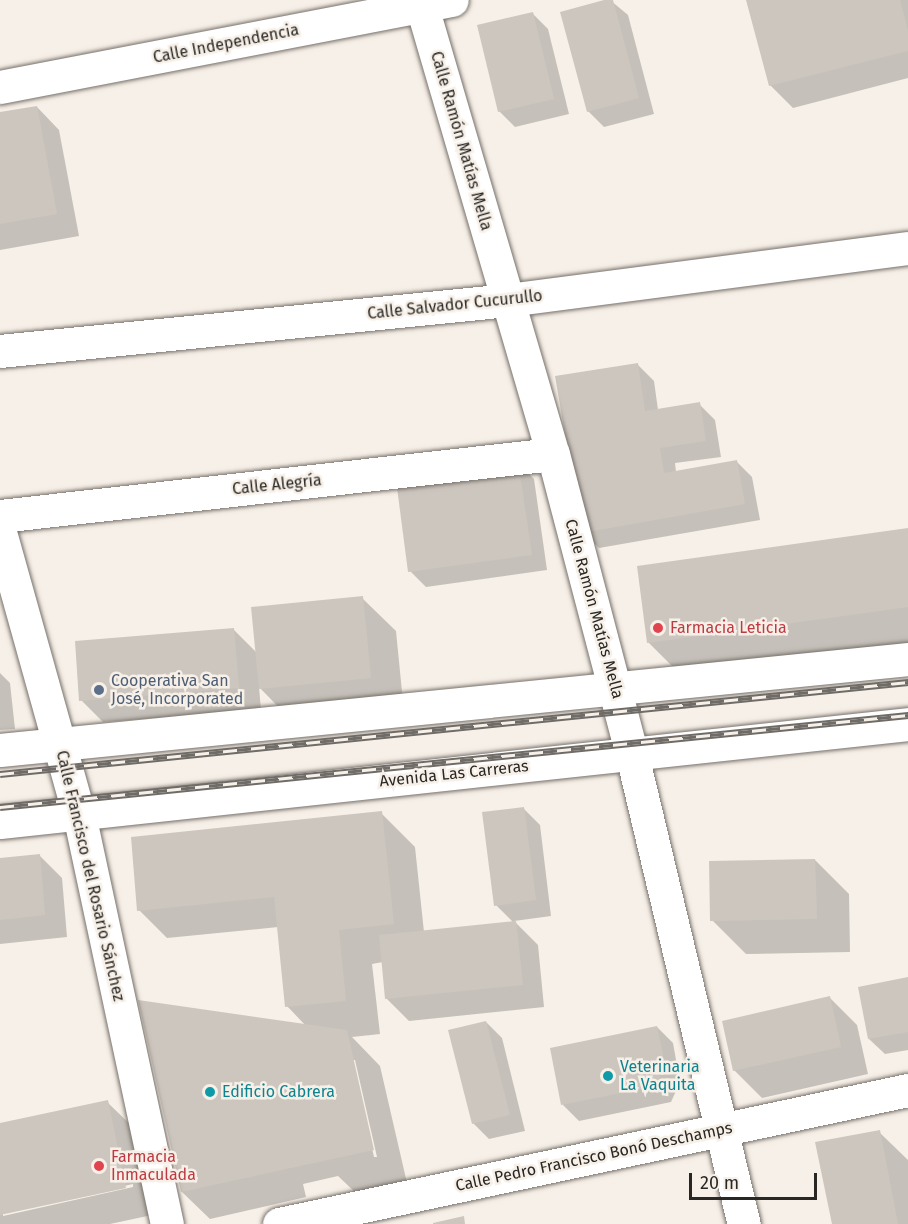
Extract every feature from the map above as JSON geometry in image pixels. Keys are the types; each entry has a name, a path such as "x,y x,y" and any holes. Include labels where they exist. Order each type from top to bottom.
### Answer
{"street":[{"name":"Calle Independencia","path":"0,87 431,2"},
{"name":"Calle Ramón Matías Mella","path":"431,2 508,300 553,454 632,755 744,1224"},
{"name":"Calle Salvador Cucurullo","path":"0,351 508,300 908,248"},
{"name":"Calle Alegría","path":"0,516 553,454"},
{"name":"Calle Francisco del Rosario Sánchez","path":"0,532 79,814 167,1224"},
{"path":"0,750 908,659"},
{"name":"Avenida Las Carreras","path":"0,822 908,724"},
{"name":"Calle Pedro Francisco Bonó Deschamps","path":"279,1224 908,1090"}],"building":[{"path":"604,0 613,0 639,98 587,112 560,12"},
{"path":"746,0 900,0 908,31 908,51 769,86"},
{"path":"533,12 554,99 498,112 477,25"},
{"path":"37,106 57,214 0,224 0,112"},
{"path":"638,363 645,411 700,402 706,441 660,448 664,473 737,460 745,504 582,533 555,376"},
{"path":"518,461 532,555 408,572 396,480"},
{"path":"908,528 908,607 647,643 637,566"},
{"path":"363,596 371,678 259,689 251,607"},
{"path":"234,628 239,688 79,701 75,641"},
{"path":"524,807 536,900 494,906 482,812"},
{"path":"382,811 394,924 339,930 346,1001 285,1007 274,897 137,911 131,837"},
{"path":"40,854 45,915 0,920 0,858"},
{"path":"815,859 817,919 710,921 709,861"},
{"path":"516,921 523,985 385,999 379,935"},
{"path":"908,977 908,1032 868,1039 858,987"},
{"path":"830,996 841,1047 733,1071 722,1021"},
{"path":"138,1000 347,1030 374,1150 181,1192"},
{"path":"486,1021 510,1115 472,1124 448,1030"},
{"name":"Veterinaria La Vaquita","path":"657,1026 665,1065 656,1086 561,1105 550,1048"},
{"path":"108,1100 126,1188 0,1215 0,1123"},
{"path":"880,1130 898,1224 832,1224 815,1142"},
{"path":"464,1216 465,1224 433,1224 433,1223"}],"railway":[{"path":"0,774 908,682"},
{"path":"0,807 908,715"}],"place":[{"name":"Farmacia Leticia","path":"658,628"},
{"name":"Cooperativa San José, Incorporated","path":"99,690"},
{"name":"Veterinaria La Vaquita","path":"608,1076"},
{"name":"Edificio Cabrera","path":"210,1092"},
{"name":"Farmacia Inmaculada","path":"99,1166"}]}
